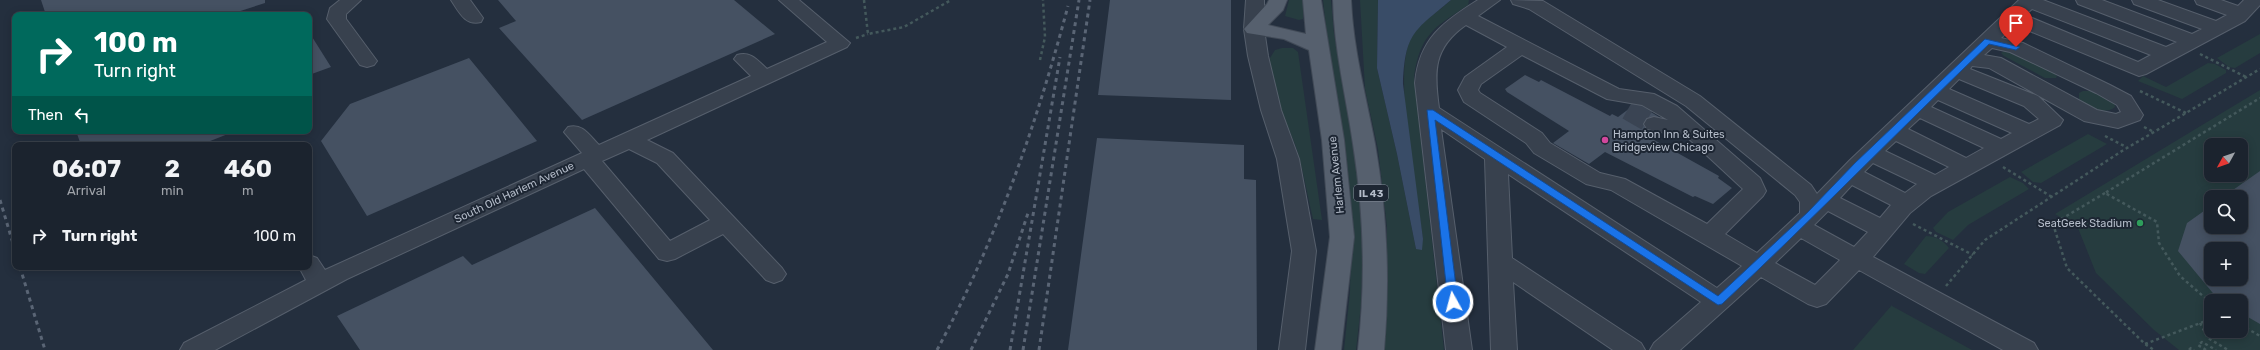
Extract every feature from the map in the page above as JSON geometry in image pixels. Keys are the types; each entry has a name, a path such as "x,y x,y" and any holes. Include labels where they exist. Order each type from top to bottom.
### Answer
{"main road":[{"path":"1254,29 1276,6 1278,0"},
{"name":"Harlem Avenue","path":"1312,0 1333,140 1342,237 1328,350"},
{"name":"IL 43","path":"1342,0 1346,52 1364,144 1375,238 1375,291 1371,350"},
{"path":"1254,29 1288,32 1302,37 1318,47"}],"street":[{"path":"352,0 337,12 336,19 367,61"},
{"path":"460,0 474,18"},
{"name":"South Old Harlem Avenue","path":"193,350 314,274 592,157 840,43 788,0"},
{"path":"1255,0 1254,29 1265,90 1288,159 1304,251 1303,275 1292,350"},
{"path":"1459,350 1424,66 1439,37 1465,17 1491,0"},
{"path":"1663,350 1759,265 1812,214 1871,152 1918,109 2030,0 2182,47"},
{"path":"2085,0 2182,47"},
{"path":"2141,0 2217,28"},
{"path":"2204,0 2241,14"},
{"path":"2013,17 2139,70 2241,14 2254,0"},
{"path":"1533,2 1693,101 1803,190 1811,202 1812,214 1857,258 2025,350"},
{"path":"1465,17 1521,46 1621,102 1647,99 1670,111 1752,183 1755,191 1709,235"},
{"path":"1962,66 1994,62 2091,116 2118,121 2132,115 2124,101 2081,78 2016,47 1987,41"},
{"path":"1521,46 1472,81 1468,90 1471,97 1534,138 1542,148 1594,179 1617,184 1709,235 1817,298 1857,258 1895,216 1935,184 2053,120 2031,101 1962,66"},
{"path":"744,59 764,77"},
{"path":"2052,93 2081,78"},
{"path":"1936,91 2030,133"},
{"path":"1918,109 1994,152"},
{"path":"1430,112 1718,301"},
{"path":"1654,124 1695,133"},
{"path":"1894,131 1966,167"},
{"path":"575,132 592,157 667,253 726,222"},
{"path":"629,140 665,158 774,274"},
{"path":"1871,152 1935,184"},
{"path":"1496,156 1499,261 1504,350"},
{"path":"1850,174 1895,216"},
{"path":"1812,214 1895,216"},
{"path":"1499,261 1632,350"}],"path":[{"path":"864,0 868,34 904,27 951,0"},
{"path":"1040,60 1045,36 1043,0"},
{"path":"2182,47 2246,77"},
{"path":"1934,300 1985,240 2122,151 2260,69"},
{"path":"2154,350 2145,344 2067,268 2053,224 2260,98"},
{"path":"1994,152 2052,197"},
{"path":"2105,193 2157,222 2159,243 2180,276 2204,297"},
{"path":"1895,216 1973,255"},
{"path":"2145,344 2204,322"},
{"path":"2200,323 2208,338 2228,350"},
{"path":"2248,329 2260,336"},
{"path":"2206,350 2198,345 2202,342 2216,350"},
{"path":"2189,350 2192,348 2194,350"}],"green space":[{"path":"1289,0 1304,0 1303,19 1299,20 1285,16"},
{"path":"1323,0 1331,0 1334,34 1359,178 1363,245 1361,305 1356,350 1344,350 1350,292 1351,245"},
{"path":"1360,0 1378,0 1377,68 1397,154 1416,249 1423,239 1405,102 1404,74 1407,51 1413,35 1431,16 1451,0 1469,0 1468,5 1446,19 1425,41 1420,51 1414,77 1444,350 1384,350 1387,306 1387,227 1378,149 1365,89"},
{"path":"2260,34 2260,53 2235,68 2229,67 2217,58"},
{"path":"1282,48 1293,48 1298,52 1322,220 1313,219 1298,153 1278,102 1272,80 1270,58 1275,50"},
{"path":"2005,50 2013,51 2054,73 2057,76 2056,78 2045,78 2004,56 2001,53"},
{"path":"2208,63 2215,64 2226,70 2226,73 2182,99 2138,81 2143,76 2166,87"},
{"name":"SeatGeek Stadium","path":"2260,90 2260,350 2179,350 2154,330 2096,273 2078,228 2055,214"},
{"path":"2083,91 2094,91 2114,102 2115,107 2111,110 2101,111 2087,105 2079,99 2079,93"},
{"path":"2088,134 2107,144 2041,183 2033,182 2021,172"},
{"path":"2010,177 2023,183 2029,189 1968,225 1953,240 1936,232 1933,228 1948,212"},
{"path":"1926,236 1939,239 1949,248 1925,274 1919,273 1904,264"},
{"path":"1892,306 1972,350 1853,350"}],"water":[{"path":"1378,0 1451,0 1428,19 1414,34 1409,43 1404,67 1403,84 1423,239 1422,250 1416,249 1397,154 1377,68"}],"building":[{"path":"41,0 265,0 265,3 237,12 45,12"},
{"path":"498,0 734,0 775,34 582,120 499,28 516,21"},
{"path":"1110,0 1231,0 1231,100 1098,95"},
{"path":"312,37 331,67 312,74"},
{"path":"469,58 537,141 367,216 321,141 350,104"},
{"name":"Hampton Inn & Suites Bridgeview Chicago","path":"1525,75 1539,82 1541,80 1610,116 1612,114 1618,117 1634,105 1641,106 1659,117 1647,118 1643,123 1646,130 1644,132 1650,135 1647,136 1719,176 1718,178 1732,188 1713,204 1695,196 1693,197 1605,152 1589,164 1553,143 1569,131 1507,92 1505,89"},
{"path":"77,134 228,134 208,142 80,142"},
{"path":"1097,138 1244,145 1244,179 1256,180 1257,350 1068,350"},
{"path":"2260,171 2260,324 2248,317 2248,294 2214,294 2207,286 2248,286 2248,242 2204,242 2204,282 2178,251 2187,223 2204,211 2204,234 2248,234 2248,190 2233,190 2244,182 2248,182 2248,179"},
{"path":"595,208 713,350 360,350 337,316 463,256 472,265"}],"tunnel":[{"path":"1628,109 1654,124"}],"railway":[{"path":"1023,350 1079,0"},
{"path":"1039,350 1090,0"},
{"path":"937,350 978,267 1013,182 1056,51 1068,6"},
{"path":"1010,350 1060,57"},
{"path":"0,200 12,240"},
{"path":"971,350 1008,274 1029,210"},
{"path":"21,270 45,350"}],"place":[{"name":"Hampton Inn & Suites Bridgeview Chicago","path":"1605,140"},
{"name":"SeatGeek Stadium","path":"2140,223"}],"route":[{"path":"1453,302 1430,112 1718,301 1759,265 1811,215 1858,165 1918,109 1987,41 2016,47"}]}
